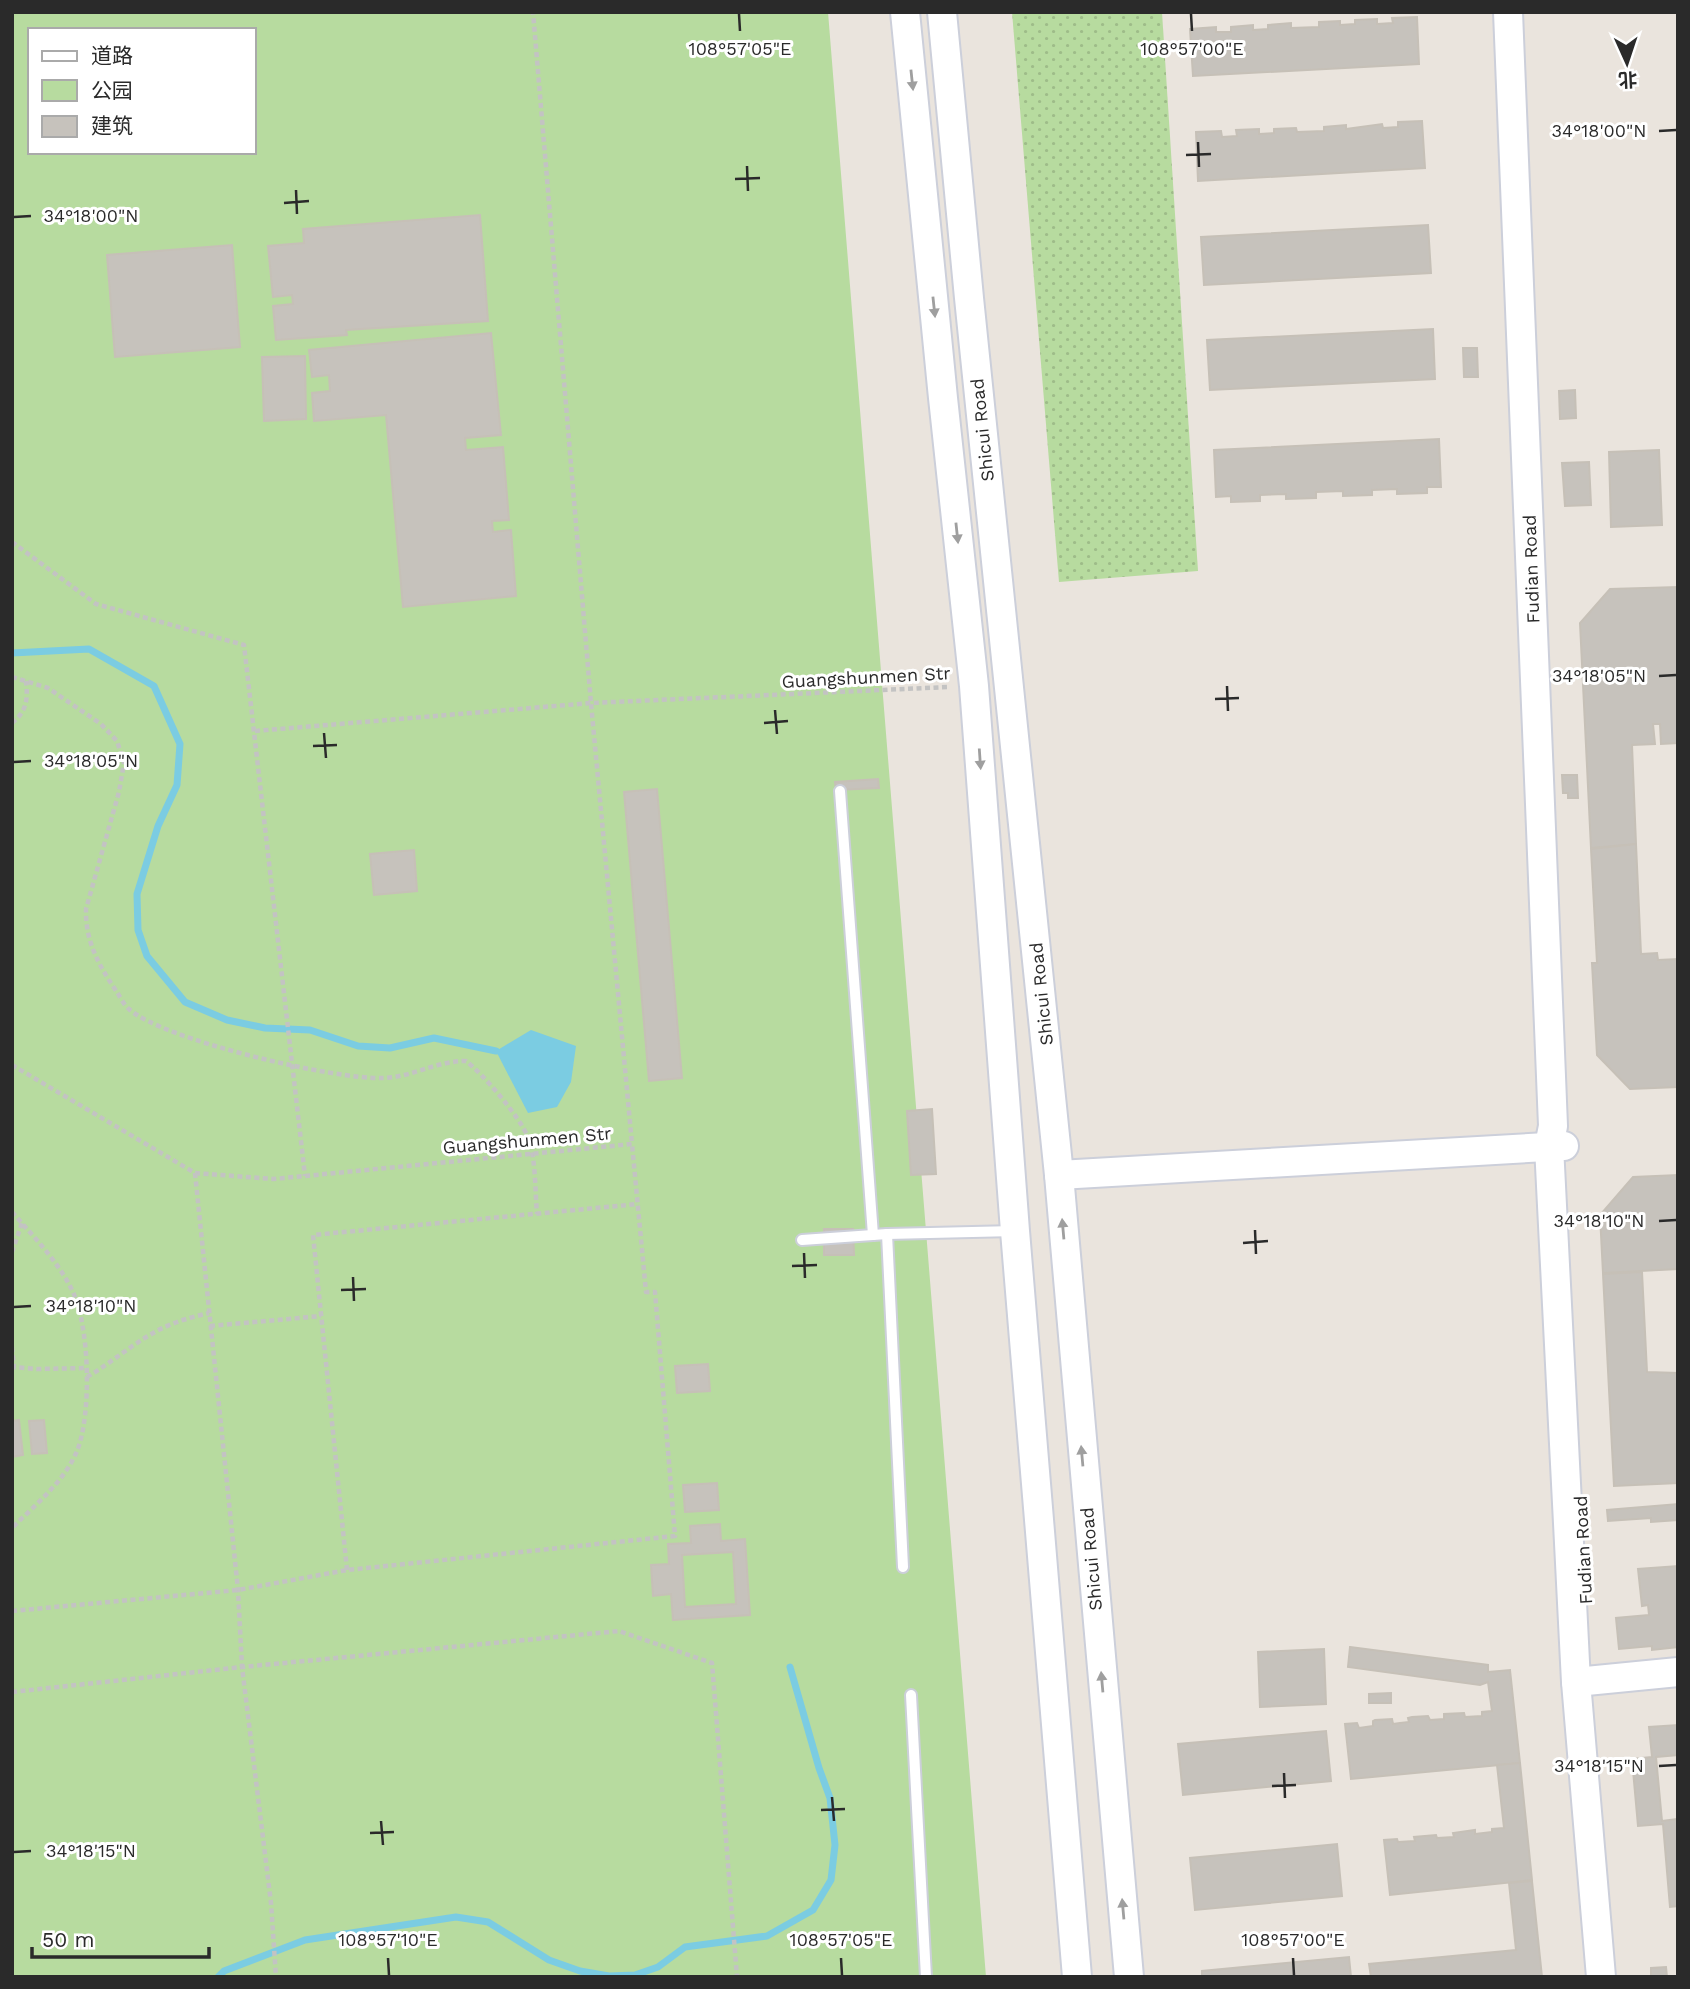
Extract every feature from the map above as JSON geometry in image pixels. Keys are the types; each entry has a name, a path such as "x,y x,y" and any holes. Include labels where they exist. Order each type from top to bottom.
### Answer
{"main road":[{"name":"Shicui Road","path":"905,12 974,686 1015,1231 1077,1977"},
{"name":"Shicui Road","path":"942,12 967,285 1059,1175 1129,1977"},
{"name":"Fudian Road","path":"1508,12 1556,1139 1583,1681 1601,1977"},
{"path":"1059,1175 1556,1139"},
{"path":"1583,1681 1678,1672"},
{"name":"Fudian Road","path":"1583,1681 1618,1977"}],"lane":[{"path":"839,791 873,1235"},
{"path":"802,1240 887,1234 1015,1231"},
{"path":"887,1234 903,1567"},
{"path":"911,1695 926,1977"}],"path":[{"path":"533,12 591,704"},
{"path":"12,542 96,604 244,645 305,1176"},
{"path":"12,677 48,688 101,724 117,741 124,763 119,792 86,909 85,927 90,945 128,1009 148,1021 204,1044 356,1077 384,1078 415,1073 437,1063 466,1061 479,1071 528,1138 537,1214"},
{"path":"12,723 24,712 28,697 26,681"},
{"name":"Guangshunmen Str","path":"255,731 591,704 974,686"},
{"name":"Guangshunmen Str","path":"12,1065 195,1173 273,1178 305,1176 632,1144 591,704"},
{"path":"12,1611 238,1590 347,1570 675,1536 655,1292 646,1292 632,1144"},
{"path":"195,1173 238,1590 242,1667 271,1903 276,1977"},
{"path":"347,1570 313,1235 638,1204"},
{"path":"12,1212 60,1267 73,1291 82,1320 87,1368 86,1410 77,1450 60,1480 12,1528"},
{"path":"12,1252 22,1223"},
{"path":"87,1377 113,1362 135,1344 172,1324 209,1313"},
{"path":"210,1326 321,1316"},
{"path":"12,1347 14,1367 87,1368"},
{"path":"12,1692 619,1631 712,1663 737,1977"}],"green space":[{"path":"12,12 828,12 986,1977 12,1977"},
{"path":"1012,12 1162,12 1198,571 1059,582"}],"water":[{"path":"531,1030 576,1046 571,1082 557,1107 528,1113 496,1051"}],"building":[{"path":"1417,17 1419,64 1193,76 1190,29 1216,27 1216,32 1231,32 1231,27 1253,25 1253,30 1268,29 1268,25 1291,23 1291,28 1319,27 1319,22 1340,21 1340,25 1355,24 1355,20 1377,19 1377,24 1393,23 1392,18"},
{"path":"1422,121 1425,168 1198,181 1196,132 1221,131 1222,137 1237,136 1236,130 1259,129 1259,134 1274,133 1274,129 1324,131 1324,127 1346,125 1346,129 1382,124 1383,128 1398,127 1398,122"},
{"path":"480,215 488,321 346,330 347,335 276,340 273,306 293,304 292,295 273,297 268,246 304,243 303,229"},
{"path":"1428,225 1431,273 1204,285 1201,237"},
{"path":"232,245 240,347 115,357 107,255"},
{"path":"1433,329 1435,379 1210,390 1207,340"},
{"path":"491,333 501,435 465,438 466,450 503,447 509,520 492,521 493,532 511,530 516,596 403,607 386,415 314,421 312,393 330,391 329,375 312,377 309,350"},
{"path":"1463,348 1477,348 1478,377 1464,377"},
{"path":"305,356 306,419 264,421 262,357"},
{"path":"1575,390 1576,418 1560,419 1559,391"},
{"path":"1439,439 1441,487 1427,487 1427,493 1397,494 1397,489 1372,490 1372,495 1343,496 1343,491 1316,492 1316,498 1286,499 1286,494 1260,495 1260,501 1231,502 1231,496 1216,497 1214,450"},
{"path":"1659,450 1662,525 1611,527 1609,452"},
{"path":"1589,462 1591,505 1565,506 1562,463"},
{"path":"1678,587 1678,743 1661,744 1660,724 1653,724 1655,744 1632,745 1636,844 1591,848 1580,623 1610,589"},
{"path":"1562,775 1577,775 1578,798 1568,798 1568,793 1563,793"},
{"path":"878,779 879,788 836,790 835,782"},
{"path":"657,789 682,1078 649,1081 624,792"},
{"path":"1636,844 1641,954 1657,953 1658,960 1678,959 1678,1087 1630,1089 1597,1055 1592,963 1597,963 1591,849"},
{"path":"414,850 417,891 374,895 370,854"},
{"path":"932,1109 936,1174 911,1175 907,1111"},
{"path":"1678,1175 1678,1269 1603,1273 1600,1215 1633,1177"},
{"path":"824,1229 853,1229 854,1255 824,1255"},
{"path":"1642,1272 1647,1372 1678,1373 1678,1483 1614,1486 1603,1274"},
{"path":"708,1364 710,1391 677,1393 675,1366"},
{"path":"19,1420 23,1455 12,1457 12,1421"},
{"path":"44,1420 47,1453 32,1454 29,1421"},
{"path":"717,1483 719,1510 685,1512 683,1485"},
{"path":"1678,1504 1678,1520 1651,1522 1651,1518 1608,1521 1607,1510"},
{"path":"720,1524 721,1541 745,1539 750,1615 673,1620 671,1594 653,1596 651,1565 669,1564 668,1544 691,1543 690,1526","holes":["733,1552 736,1604 685,1607 682,1555"]},
{"path":"1678,1566 1678,1647 1652,1650 1652,1646 1619,1649 1616,1618 1649,1615 1648,1605 1642,1606 1638,1569"},
{"path":"1350,1647 1488,1665 1488,1672 1510,1670 1520,1763 1351,1779 1345,1724 1357,1723 1359,1728 1373,1726 1375,1720 1392,1719 1393,1724 1409,1722 1408,1718 1412,1717 1444,1719 1444,1714 1482,1716 1482,1712 1492,1711 1488,1682 1480,1685 1348,1667"},
{"path":"1324,1649 1326,1704 1260,1707 1258,1652"},
{"path":"1391,1693 1391,1703 1369,1703 1369,1694"},
{"path":"1678,1725 1678,1755 1656,1757 1662,1821 1678,1819 1678,1906 1670,1907 1663,1824 1638,1826 1632,1759 1652,1757 1649,1727"},
{"path":"1326,1731 1331,1781 1183,1795 1178,1744"},
{"path":"1520,1763 1532,1880 1390,1895 1384,1840 1415,1841 1414,1837 1454,1837 1453,1833 1475,1830 1475,1834 1504,1828 1497,1765"},
{"path":"1337,1844 1342,1896 1195,1910 1190,1858"},
{"path":"1532,1881 1542,1977 1371,1977 1369,1964 1516,1950 1509,1883"},
{"path":"1349,1957 1351,1977 1202,1977 1202,1971"},
{"path":"1666,1967 1667,1977 1651,1977 1651,1968"}],"waterway":[{"path":"12,653 89,649 154,686 180,744 177,785 158,826 137,894 138,930 147,956 185,1002 227,1020 265,1028 310,1030 358,1046 390,1048 434,1038 496,1051"},
{"path":"218,1977 224,1971 305,1940 456,1917 488,1922 549,1960 580,1971 609,1976 635,1975 658,1967 685,1947 767,1936 813,1910 831,1880 835,1845 830,1798 790,1667"}]}
